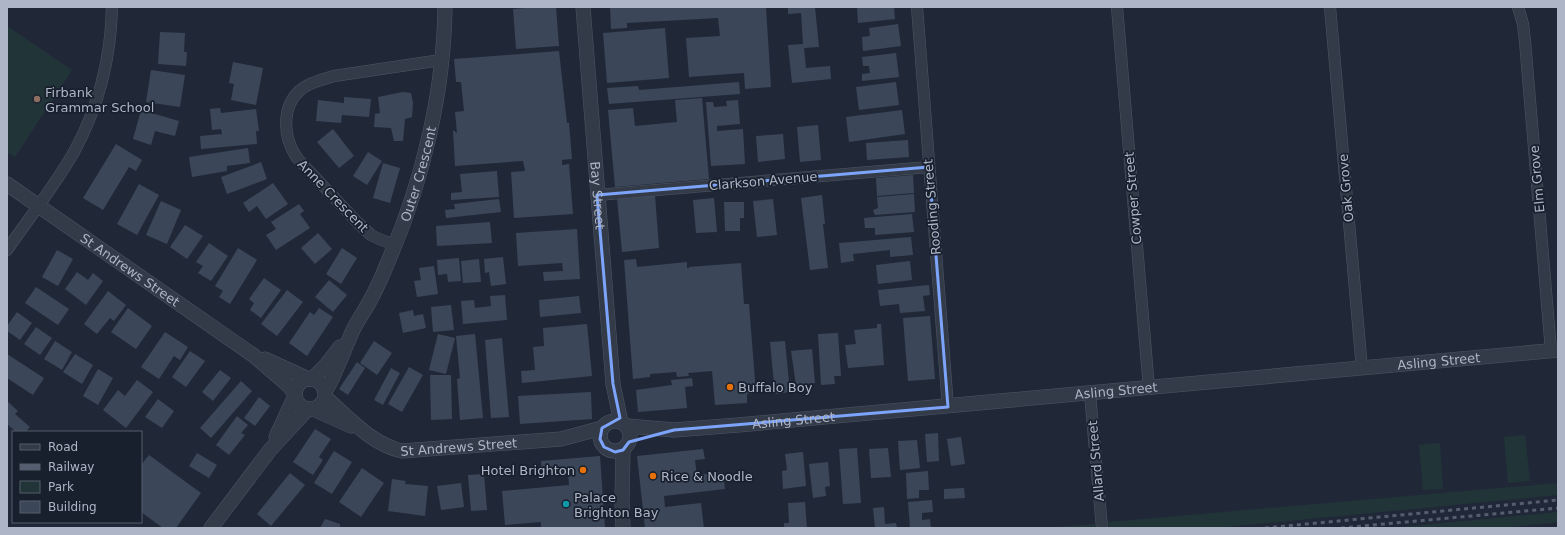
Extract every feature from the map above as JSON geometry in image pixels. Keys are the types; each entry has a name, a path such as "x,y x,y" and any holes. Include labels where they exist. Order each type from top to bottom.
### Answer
{"street":[{"path":"7,250 73,153 84,133 95,105 104,74 110,41 112,7"},
{"name":"Outer Crescent","path":"325,394 354,330 374,293 395,245 423,164 432,126 441,60 445,7"},
{"name":"Bay Street","path":"583,7 615,424"},
{"name":"Rooding Street","path":"917,7 948,407"},
{"name":"Cowper Street","path":"1117,7 1149,389"},
{"name":"Oak Grove","path":"1330,7 1362,369"},
{"name":"Elm Grove","path":"1518,7 1523,24 1525,41 1555,351"},
{"name":"Anne Crescent","path":"395,245 371,235 297,158 291,150 287,138 286,128 288,108 298,93 306,86 317,81 334,76 441,60"},
{"name":"Clarkson Avenue","path":"597,195 929,167"},
{"name":"St Andrews Street","path":"7,184 254,354 288,385 295,395"},
{"name":"Outer Crescent","path":"311,379 326,365 354,330"},
{"name":"Asling Street","path":"615,424 674,430 1149,389 1555,351"},
{"name":"St Andrews Street","path":"254,354 311,379"},
{"path":"211,528 270,450 310,409 321,405 325,394 321,383 311,379 301,382 296,390 270,450"},
{"name":"St Andrews Street","path":"325,394 362,431"},
{"name":"Allard Street","path":"1090,394 1101,525"},
{"path":"295,395 300,405 310,409"},
{"name":"St Andrews Street","path":"310,409 362,431 392,449 408,452 561,439 615,424"},
{"path":"616,447 631,434 615,424 600,433 616,447 622,501 623,528"},
{"name":"Asling Street","path":"616,447 674,430"},
{"name":"St Andrews Street","path":"561,439 616,447"}],"highlighted area":[{"path":"929,167 948,407 674,430 629,442 623,450 615,452 604,447 600,439 602,428 620,418 613,384 597,195"}],"green space":[{"path":"7,26 72,70 15,157 7,152"},
{"path":"1525,435 1530,481 1508,483 1504,437"},
{"path":"1440,443 1443,489 1423,490 1419,445"},
{"path":"1558,483 1558,495 1214,528 1109,528 1108,522"},
{"path":"1558,512 1558,522 1503,528 1391,528"},
{"path":"1095,524 1095,528 1042,528"}],"building":[{"path":"556,7 559,46 516,49 513,9"},
{"path":"610,7 766,7 771,87 745,89 744,73 689,77 686,38 720,36 718,18 627,23 627,28 611,29"},
{"path":"788,7 815,7 819,47 804,48 806,68 830,66 831,79 792,83 788,45 803,44 801,13 788,14"},
{"path":"857,7 894,7 895,19 858,23"},
{"path":"898,24 901,46 863,51 862,37 870,36 869,28"},
{"path":"665,28 669,78 607,83 603,33"},
{"path":"160,32 185,33 184,52 187,52 186,66 158,64"},
{"path":"559,51 567,123 569,123 572,159 562,160 562,165 569,164 573,214 514,218 511,172 525,171 523,161 455,166 453,130 457,133 455,112 464,111 461,82 456,82 454,59"},
{"path":"896,53 899,77 862,81 862,74 870,73 869,66 863,66 862,57"},
{"path":"233,62 263,68 256,105 231,100 234,84 229,83"},
{"path":"151,70 185,75 180,107 146,102"},
{"path":"739,82 740,94 609,104 607,88 638,86 639,90"},
{"path":"896,82 899,105 859,110 856,87"},
{"path":"403,92 411,93 413,103 412,117 405,119 403,141 394,141 391,128 374,127 375,114 380,113 378,97"},
{"path":"344,97 371,99 369,117 342,115 341,123 316,121 318,100 344,103"},
{"path":"702,98 709,179 615,187 608,110 633,108 635,126 677,122 675,100"},
{"path":"738,100 740,124 717,126 717,131 743,129 745,164 711,166 706,102 713,102 714,107 727,106 726,101"},
{"path":"220,108 221,113 256,109 259,131 256,131 257,144 201,149 200,136 222,134 221,129 212,130 210,109"},
{"path":"141,110 179,121 175,136 155,131 151,145 133,139"},
{"path":"902,110 905,134 849,142 846,117"},
{"path":"818,125 821,160 800,162 797,127"},
{"path":"333,129 354,156 339,168 317,142"},
{"path":"783,134 785,159 758,162 756,136"},
{"path":"908,140 909,157 867,160 866,143"},
{"path":"116,144 142,160 136,171 129,167 103,210 83,198"},
{"path":"248,148 250,163 227,166 227,171 192,177 189,157"},
{"path":"368,152 382,161 367,185 353,176"},
{"path":"261,162 267,179 227,194 221,177"},
{"path":"383,163 400,168 390,203 373,198"},
{"path":"497,171 499,197 451,200 451,193 462,192 460,174"},
{"path":"913,175 914,193 877,196 876,178"},
{"path":"273,183 288,204 266,219 257,206 249,212 243,203"},
{"path":"139,184 159,195 137,235 117,224"},
{"path":"914,194 915,212 875,215 873,210 878,208 877,197"},
{"path":"655,195 659,248 622,252 617,198"},
{"path":"822,195 825,224 823,224 828,268 810,270 801,198"},
{"path":"714,198 717,232 696,233 693,200"},
{"path":"499,199 501,212 446,218 445,210 455,209 454,204"},
{"path":"773,199 777,235 757,237 753,201"},
{"path":"161,201 181,210 167,244 146,235"},
{"path":"724,202 744,202 744,218 740,218 740,231 725,231"},
{"path":"299,204 304,211 300,214 310,228 276,250 266,235 276,229 271,222"},
{"path":"912,214 914,232 875,235 875,228 865,228 864,218"},
{"path":"490,222 492,243 437,246 436,226"},
{"path":"185,225 203,236 187,259 170,247"},
{"path":"577,229 580,279 544,281 543,272 563,271 562,263 518,266 516,233"},
{"path":"318,233 332,249 315,264 301,248"},
{"path":"911,237 913,255 890,257 890,250 853,254 854,261 841,263 839,243"},
{"path":"209,243 228,256 211,281 198,273 203,266 196,262"},
{"path":"238,248 257,260 230,304 219,297 223,291 215,286"},
{"path":"342,248 357,258 341,284 326,274"},
{"path":"57,250 73,259 58,286 42,277"},
{"path":"503,257 506,284 491,286 489,272 485,273 484,259"},
{"path":"459,258 461,281 448,282 447,274 438,275 437,260"},
{"path":"479,259 481,282 463,283 461,261"},
{"path":"636,259 637,267 687,262 687,268 741,263 744,304 749,304 756,393 747,394 747,403 715,405 712,371 688,373 689,376 677,377 676,372 650,374 650,377 633,379 624,260"},
{"path":"910,261 912,280 878,284 876,265"},
{"path":"434,266 438,294 417,297 414,281 421,280 419,268"},
{"path":"77,272 88,280 93,273 103,281 86,305 65,289"},
{"path":"264,278 281,290 261,318 250,310 254,303 249,299"},
{"path":"329,280 347,295 333,312 315,297"},
{"path":"929,285 930,295 923,296 925,311 900,313 899,304 880,306 878,290"},
{"path":"36,287 69,309 58,325 25,303"},
{"path":"287,290 303,302 277,336 261,324"},
{"path":"108,291 126,305 114,321 110,318 97,334 84,324"},
{"path":"505,295 507,320 463,324 461,301 474,300 475,308 491,306 490,296"},
{"path":"579,296 581,313 540,317 539,300"},
{"path":"451,305 454,330 433,332 431,307"},
{"path":"128,308 152,326 136,349 111,332"},
{"path":"319,308 333,317 307,356 289,343 310,312 314,315"},
{"path":"413,310 414,316 423,314 426,328 403,333 399,313"},
{"path":"17,312 32,323 20,340 7,331 7,326"},
{"path":"930,316 935,379 908,381 903,318"},
{"path":"587,324 592,376 522,383 521,371 535,370 533,347 544,346 543,328"},
{"path":"877,324 881,324 884,365 848,368 845,345 856,344 854,330 877,328"},
{"path":"36,327 52,338 40,355 24,344"},
{"path":"165,332 188,347 180,360 174,356 159,379 141,367"},
{"path":"838,333 841,376 834,376 835,384 821,385 818,334"},
{"path":"438,334 455,338 446,374 429,370"},
{"path":"475,334 483,418 460,420 457,379 460,378 456,336"},
{"path":"502,338 509,417 491,418 485,340"},
{"path":"55,341 72,352 62,370 44,359"},
{"path":"374,341 392,353 377,375 360,363"},
{"path":"785,341 790,392 775,394 770,342"},
{"path":"812,349 815,383 796,385 791,351"},
{"path":"190,351 205,361 186,387 172,377"},
{"path":"7,354 44,378 33,395 7,378"},
{"path":"75,354 93,365 82,384 63,372"},
{"path":"357,362 365,368 348,395 339,389"},
{"path":"409,367 423,375 402,412 388,404"},
{"path":"391,368 400,373 383,405 374,400"},
{"path":"98,369 113,378 98,405 83,396"},
{"path":"220,370 231,378 213,401 202,392"},
{"path":"430,375 451,375 452,419 431,420"},
{"path":"692,378 693,386 685,387 687,408 638,412 636,390 672,385 671,380"},
{"path":"137,380 153,392 126,428 103,410 118,390 125,396"},
{"path":"241,381 252,391 211,438 200,428"},
{"path":"591,392 592,419 520,424 518,396"},
{"path":"259,397 270,406 255,426 244,418"},
{"path":"158,399 174,411 162,428 145,417"},
{"path":"7,401 18,411 15,414 30,427 26,431 15,431 7,424"},
{"path":"237,416 248,425 241,433 245,435 229,455 216,445"},
{"path":"315,429 331,439 319,457 323,460 313,475 293,462"},
{"path":"938,433 939,461 927,462 925,434"},
{"path":"961,437 965,464 951,466 947,439"},
{"path":"917,440 920,468 900,470 898,441"},
{"path":"857,448 861,503 843,504 839,449"},
{"path":"888,448 891,477 871,478 869,449"},
{"path":"703,449 705,459 695,460 697,475 723,472 725,489 664,496 665,507 701,503 704,528 645,528 637,456"},
{"path":"334,451 352,462 332,494 314,483"},
{"path":"803,452 806,486 783,489 782,471 787,470 785,454"},
{"path":"197,453 217,465 209,478 189,466"},
{"path":"149,455 201,493 176,528 163,528 142,513 142,464"},
{"path":"600,456 605,528 541,528 541,522 505,525 502,491 569,485 568,473 542,475 541,461"},
{"path":"828,462 830,486 825,487 826,496 813,498 809,464"},
{"path":"362,468 384,483 361,517 339,502"},
{"path":"928,471 929,490 919,490 919,498 907,499 906,473"},
{"path":"290,473 305,485 271,526 257,514"},
{"path":"484,474 487,510 471,511 468,475"},
{"path":"392,479 406,481 405,484 428,486 425,516 388,511"},
{"path":"461,483 464,507 441,510 437,486"},
{"path":"964,488 965,498 944,499 944,489"},
{"path":"932,500 933,512 922,513 922,520 930,519 931,528 910,528 908,502"},
{"path":"805,502 807,528 784,528 784,523 789,523 788,503"},
{"path":"884,507 885,524 896,523 897,528 875,528 873,508"},
{"path":"325,519 340,524 340,528 320,528"}],"railway":[{"path":"1265,528 1558,500"},
{"path":"1341,528 1558,508"}],"place":[{"name":"Firbank Grammar School","path":"37,99"},
{"name":"Buffalo Boy","path":"730,387"},
{"name":"Hotel Brighton","path":"583,470"},
{"name":"Rice & Noodle","path":"653,476"},
{"name":"Palace Brighton Bay","path":"566,504"}]}
